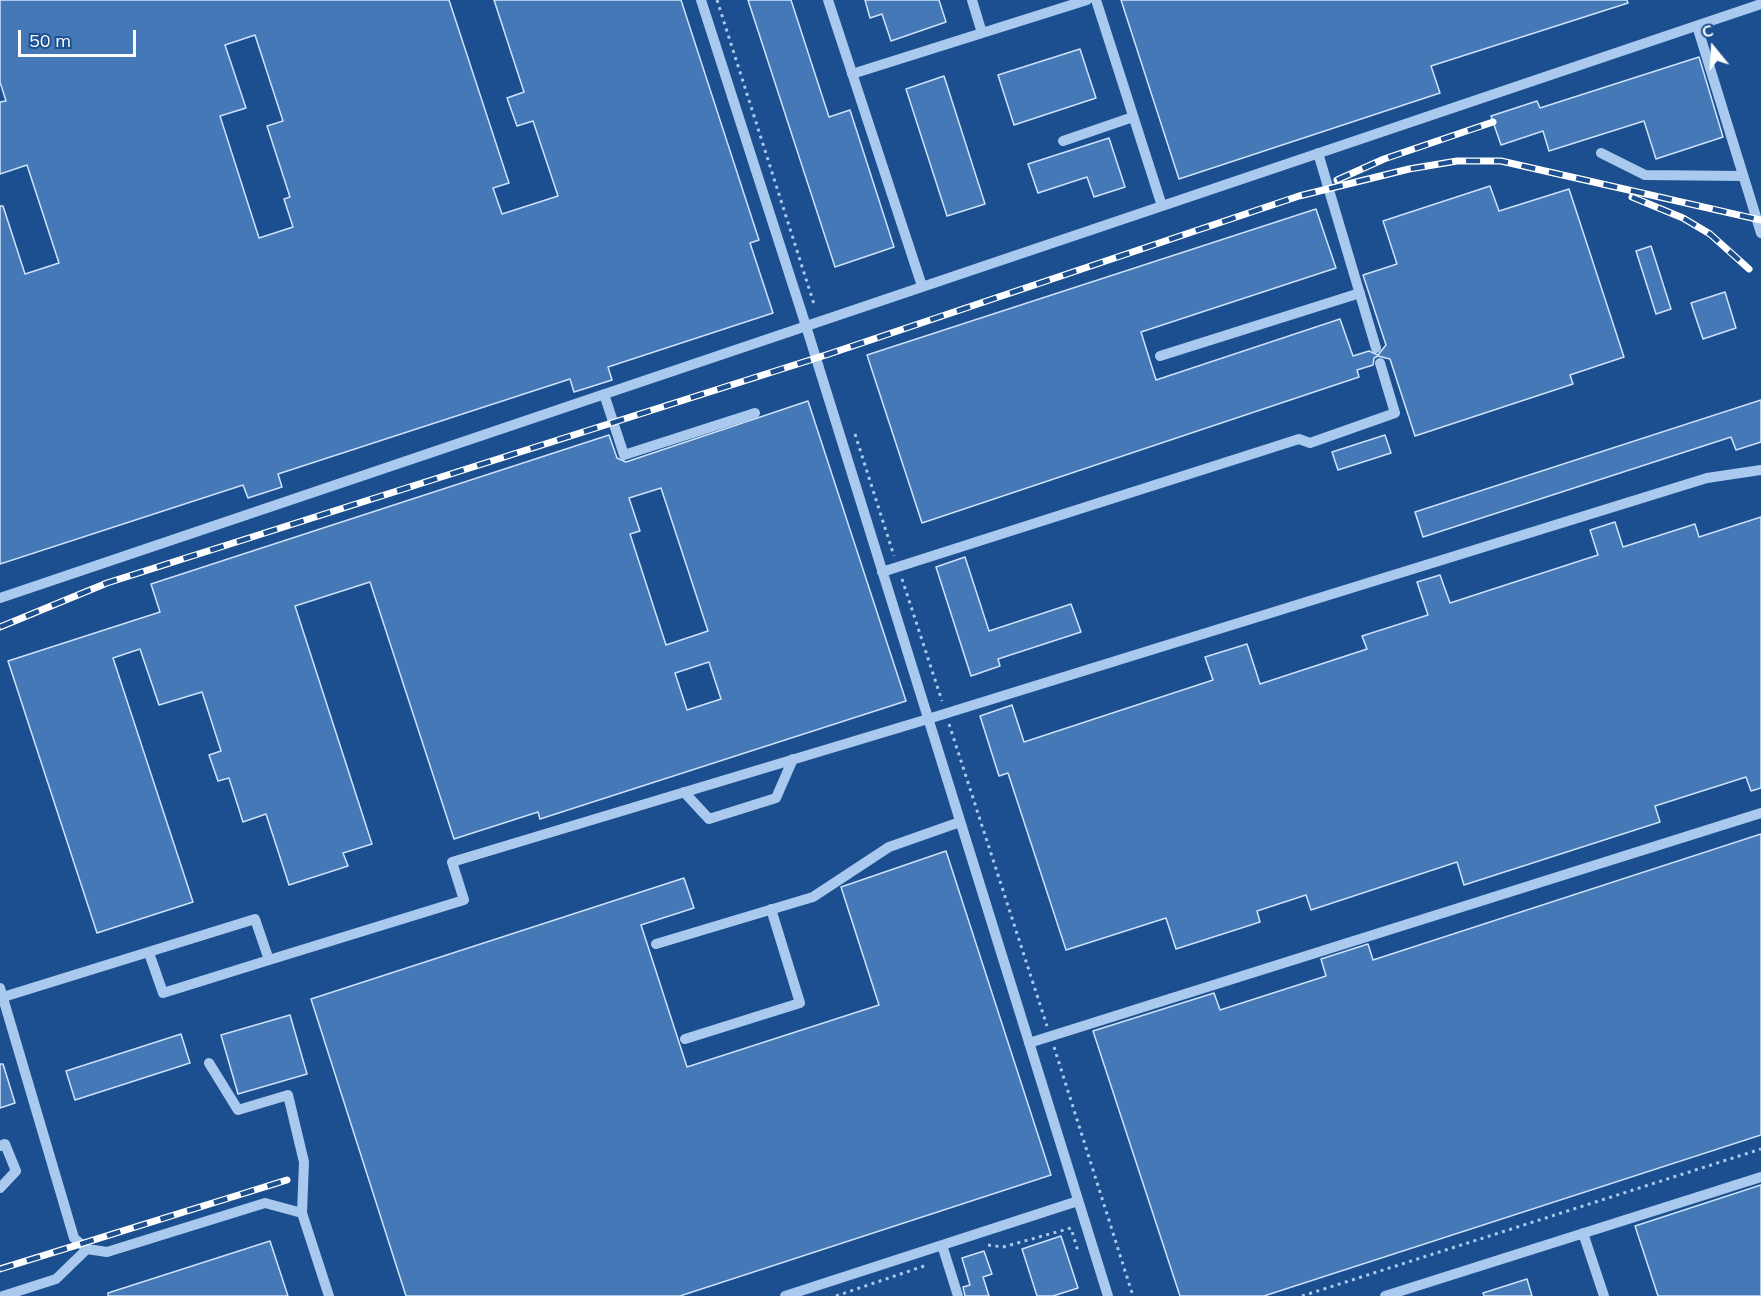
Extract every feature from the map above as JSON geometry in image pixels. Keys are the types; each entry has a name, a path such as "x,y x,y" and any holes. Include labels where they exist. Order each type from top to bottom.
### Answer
{"lane":[{"path":"701,0 806,326 1108,1296"},
{"path":"828,0 922,286"},
{"path":"972,0 982,33"},
{"path":"852,74 1087,0"},
{"path":"1096,0 1162,206"},
{"path":"0,598 1761,4"},
{"path":"1697,26 1761,233"},
{"path":"1063,141 1133,117"},
{"path":"1318,153 1376,348"},
{"path":"1601,153 1645,176 1743,176"},
{"path":"1160,356 1360,293"},
{"path":"882,572 1299,439 1310,443 1395,413 1380,363"},
{"path":"604,394 624,455 755,414"},
{"path":"149,953 163,993 464,900 452,862 946,714 1707,478 1761,470"},
{"path":"684,792 709,819 776,798 794,759"},
{"path":"1029,1043 1761,813"},
{"path":"656,944 813,897 889,847 960,822"},
{"path":"685,1039 800,1003 771,909"},
{"path":"269,960 255,919 149,953 1,994 74,1238 87,1250 107,1252 265,1203 302,1213"},
{"path":"209,1063 238,1110 288,1095 304,1162 302,1213 329,1296"},
{"path":"0,1146 5,1144 16,1171 0,1188"},
{"path":"1385,1296 1761,1177"},
{"path":"785,1296 1078,1200"},
{"path":"1583,1233 1604,1296"},
{"path":"942,1245 958,1296"},
{"path":"3,1296 56,1279 87,1250"}],"path":[{"path":"717,0 820,321"},
{"path":"855,433 1133,1296"},
{"path":"1302,1296 1761,1149"},
{"path":"978,1248 989,1245 1003,1247 1071,1228 1077,1248 1092,1243"},
{"path":"836,1296 946,1259"}],"building":[{"path":"0,0 449,0 509,183 493,188 502,214 558,196 533,121 517,126 507,98 524,92 494,0 681,0 759,240 750,243 773,313 608,367 612,380 574,392 570,379 278,474 282,487 248,498 243,485 0,564 0,206 3,206 25,274 59,263 27,165 0,174 0,102 6,101 0,82","holes":["255,35 283,121 267,126 290,197 284,199 293,227 259,238 220,116 246,108 225,45"]},
{"path":"748,0 791,0 829,117 850,110 894,247 835,267"},
{"path":"865,0 939,0 946,22 891,41 882,14 870,18"},
{"path":"1121,0 1627,0 1628,3 1431,66 1440,93 1179,179"},
{"path":"1080,49 1096,98 1014,125 998,75"},
{"path":"1699,57 1723,137 1656,159 1644,121 1549,151 1543,131 1501,145 1491,116 1537,101 1540,108"},
{"path":"944,76 985,204 947,216 906,89"},
{"path":"1109,138 1125,187 1094,197 1087,177 1038,193 1028,164"},
{"path":"1490,186 1499,211 1569,189 1624,357 1570,375 1573,384 1415,436 1390,359 1378,356 1374,358 1373,365 1357,370 1359,377 922,523 867,355 1316,209 1336,268 1141,332 1156,380 1340,319 1353,356 1369,351 1378,355 1386,345 1363,275 1397,264 1383,221"},
{"path":"1651,246 1671,309 1656,314 1636,251"},
{"path":"1725,292 1736,328 1703,339 1691,303"},
{"path":"1761,400 1761,442 1736,450 1731,437 1423,537 1415,512"},
{"path":"808,401 906,701 540,819 538,812 454,839 370,582 295,606 372,844 343,853 348,866 289,885 266,814 243,822 229,778 218,781 209,755 221,751 202,692 159,705 140,649 113,658 193,902 97,933 8,661 160,612 151,584 609,435 617,458 626,462","holes":["661,488 708,631 666,645 630,534 640,531 629,498","709,662 721,699 687,710 675,673"]},
{"path":"1385,435 1391,453 1338,470 1332,452"},
{"path":"1761,517 1761,788 1751,791 1746,777 1655,806 1660,822 1464,885 1457,862 1311,910 1306,895 1257,911 1260,922 1176,949 1166,918 1066,950 1008,773 999,776 980,716 1012,705 1024,742 1213,680 1205,657 1247,644 1260,684 1367,649 1362,636 1428,615 1417,582 1440,575 1450,603 1598,555 1590,530 1615,522 1623,547 1695,524 1699,537"},
{"path":"965,557 989,631 1071,604 1081,632 998,659 1000,666 971,676 936,567"},
{"path":"1761,834 1761,1135 1264,1296 1180,1296 1093,1031 1214,993 1220,1010 1326,976 1321,959 1368,944 1373,960"},
{"path":"946,851 1051,1175 680,1296 406,1296 311,999 684,878 694,908 641,925 687,1067 879,1005 841,887"},
{"path":"290,1015 307,1074 238,1094 221,1035"},
{"path":"181,1034 190,1063 75,1100 66,1071"},
{"path":"0,1064 3,1064 15,1103 0,1108"},
{"path":"1761,1185 1761,1296 1658,1296 1635,1226"},
{"path":"1061,1236 1078,1288 1053,1296 1037,1296 1022,1249"},
{"path":"270,1241 288,1296 108,1296 108,1293"},
{"path":"984,1251 992,1274 983,1277 989,1296 965,1296 963,1287 970,1285 962,1258"},
{"path":"1527,1279 1532,1296 1484,1296 1483,1293"}],"railway":[{"path":"1337,180 1384,159 1493,122"},
{"path":"0,627 107,583 829,354 1299,196 1409,169 1457,161 1501,161 1761,220"},
{"path":"1632,197 1683,218 1710,234 1749,269"},
{"path":"0,1269 287,1180"}]}
